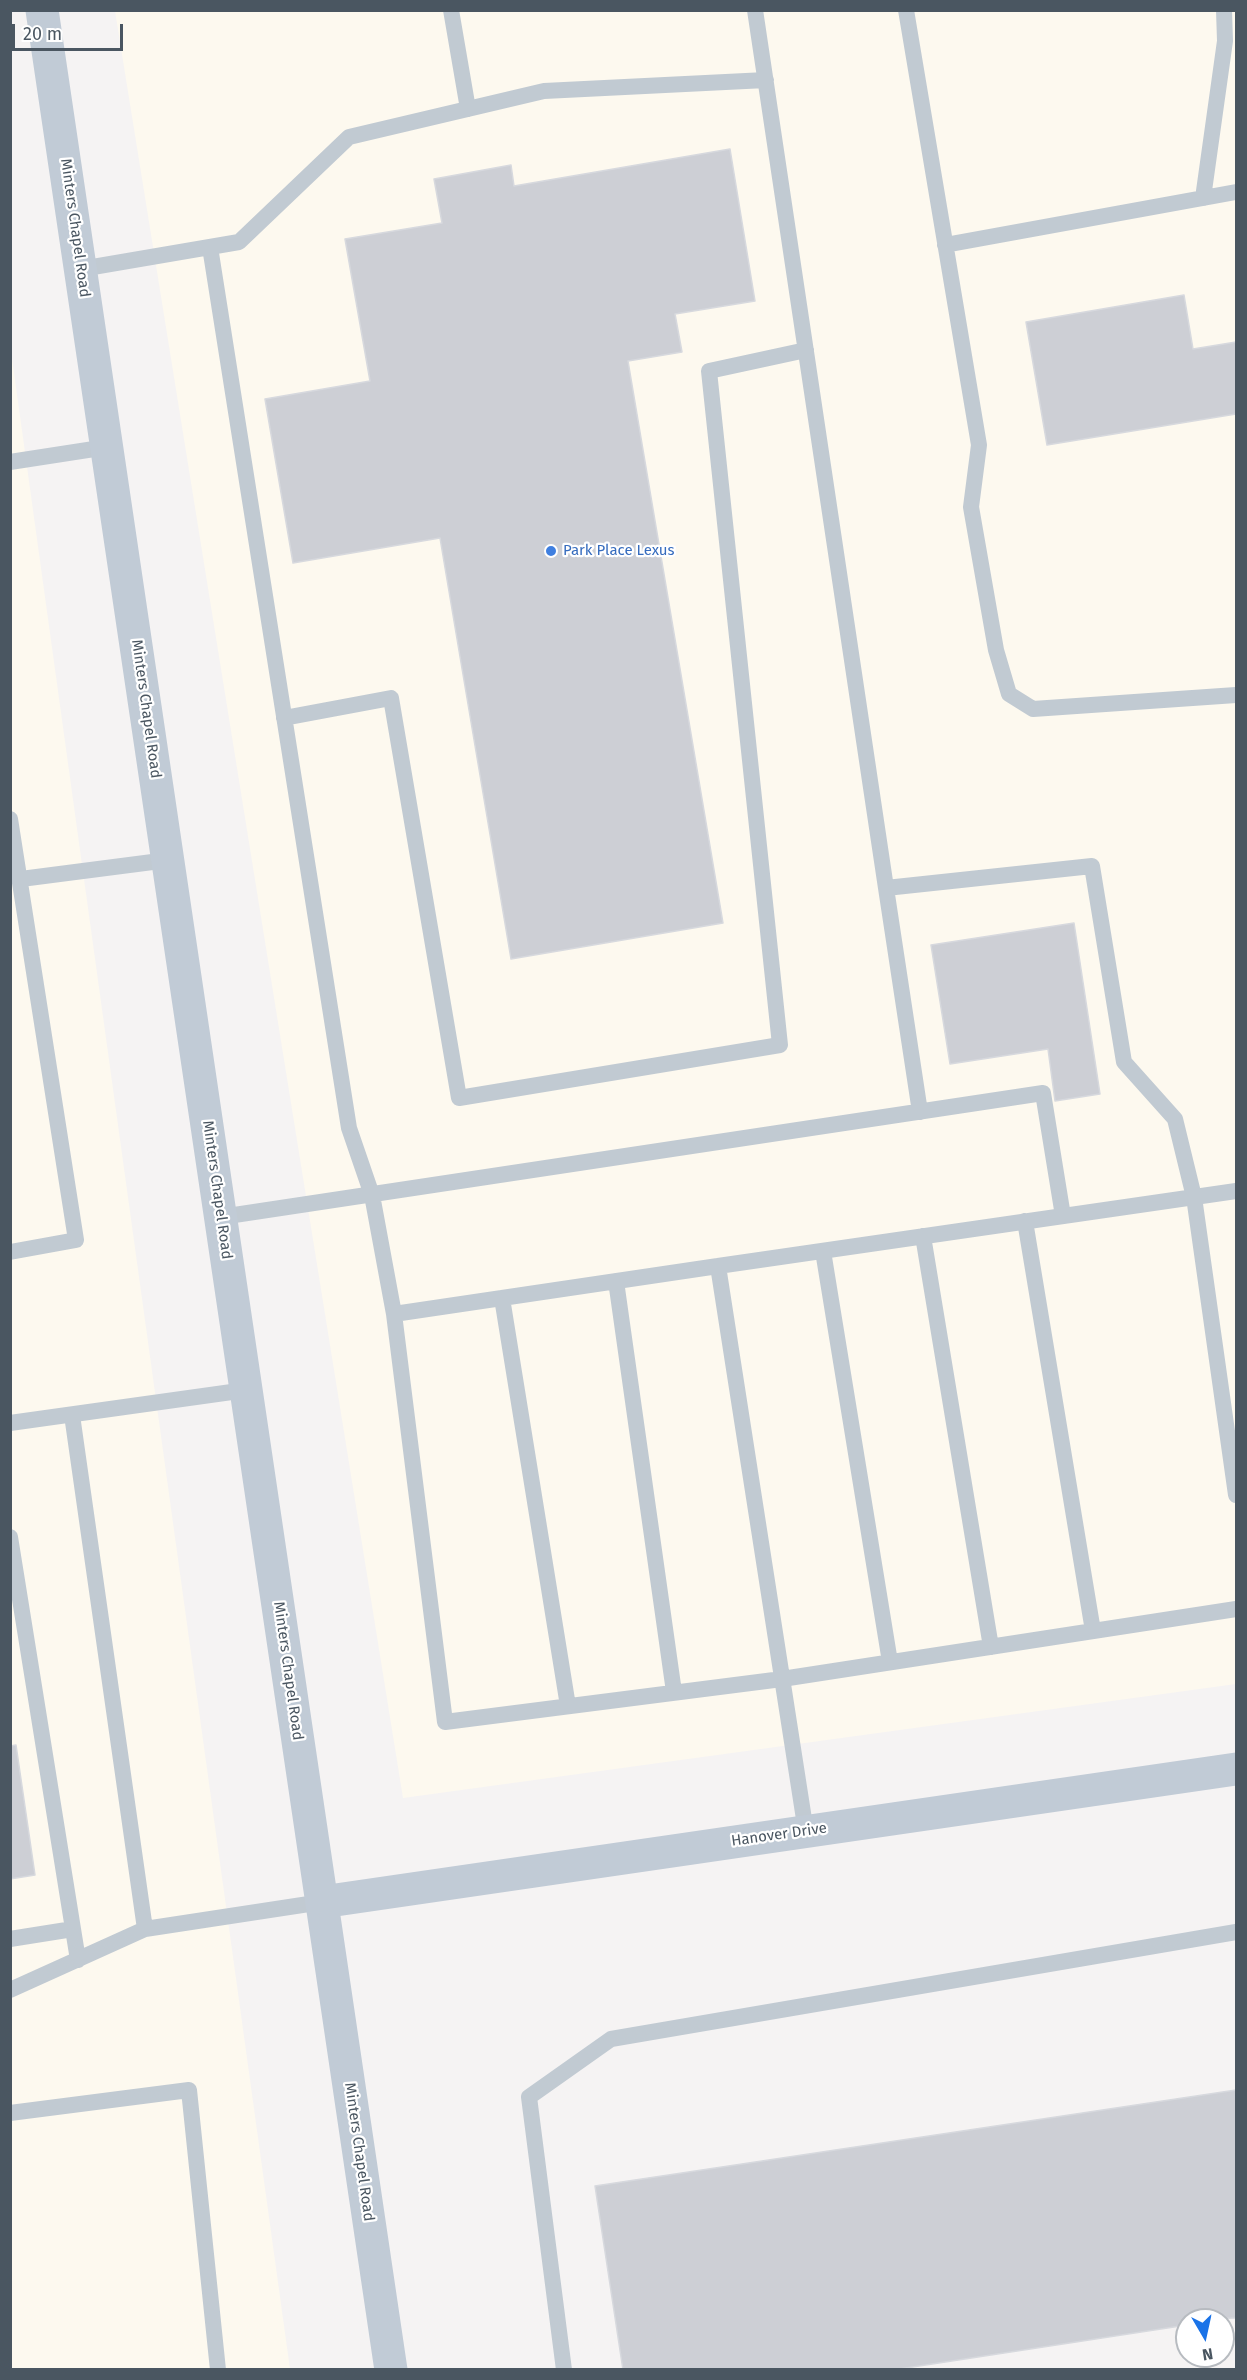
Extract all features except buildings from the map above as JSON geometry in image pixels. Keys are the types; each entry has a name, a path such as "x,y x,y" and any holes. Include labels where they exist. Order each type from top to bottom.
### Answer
{"street":[{"name":"Minters Chapel Road","path":"42,10 391,2370"},
{"name":"Hanover Drive","path":"322,1902 1236,1769"}],"lane":[{"path":"451,10 468,109"},
{"path":"755,10 920,1112"},
{"path":"906,10 978,446 971,507 996,650 1010,694 1033,709 1236,695"},
{"path":"1203,198 1225,41 1224,10"},
{"path":"81,269 239,242 349,137 544,92 766,80"},
{"path":"945,245 1236,192"},
{"path":"210,247 349,1128 372,1195 394,1314 445,1722 782,1679 1236,1609"},
{"path":"284,718 391,698 459,1098 780,1045 709,370 806,350"},
{"path":"10,462 107,447"},
{"path":"10,819 76,1240 10,1252"},
{"path":"21,879 168,860"},
{"path":"886,888 1092,866 1124,1062 1175,1119 1194,1197 1236,1495"},
{"path":"221,1217 1043,1093 1063,1216"},
{"path":"394,1314 1236,1191"},
{"path":"1025,1221 1093,1632"},
{"path":"923,1236 991,1647"},
{"path":"823,1251 890,1662"},
{"path":"718,1266 806,1832"},
{"path":"616,1281 674,1692"},
{"path":"502,1298 568,1706"},
{"path":"10,1423 246,1390"},
{"path":"72,1415 145,1929"},
{"path":"10,1537 78,1960"},
{"path":"10,1990 145,1929 322,1902"},
{"path":"10,1939 73,1929"},
{"path":"564,2370 529,2097 611,2039 1236,1932"},
{"path":"10,2113 189,2090 218,2370"}],"shaded area":[{"path":"115,11 1236,11 1236,1684 403,1798"},
{"path":"11,351 290,2369 11,2369"}],"place":[{"name":"Park Place Lexus","path":"551,551"}]}
